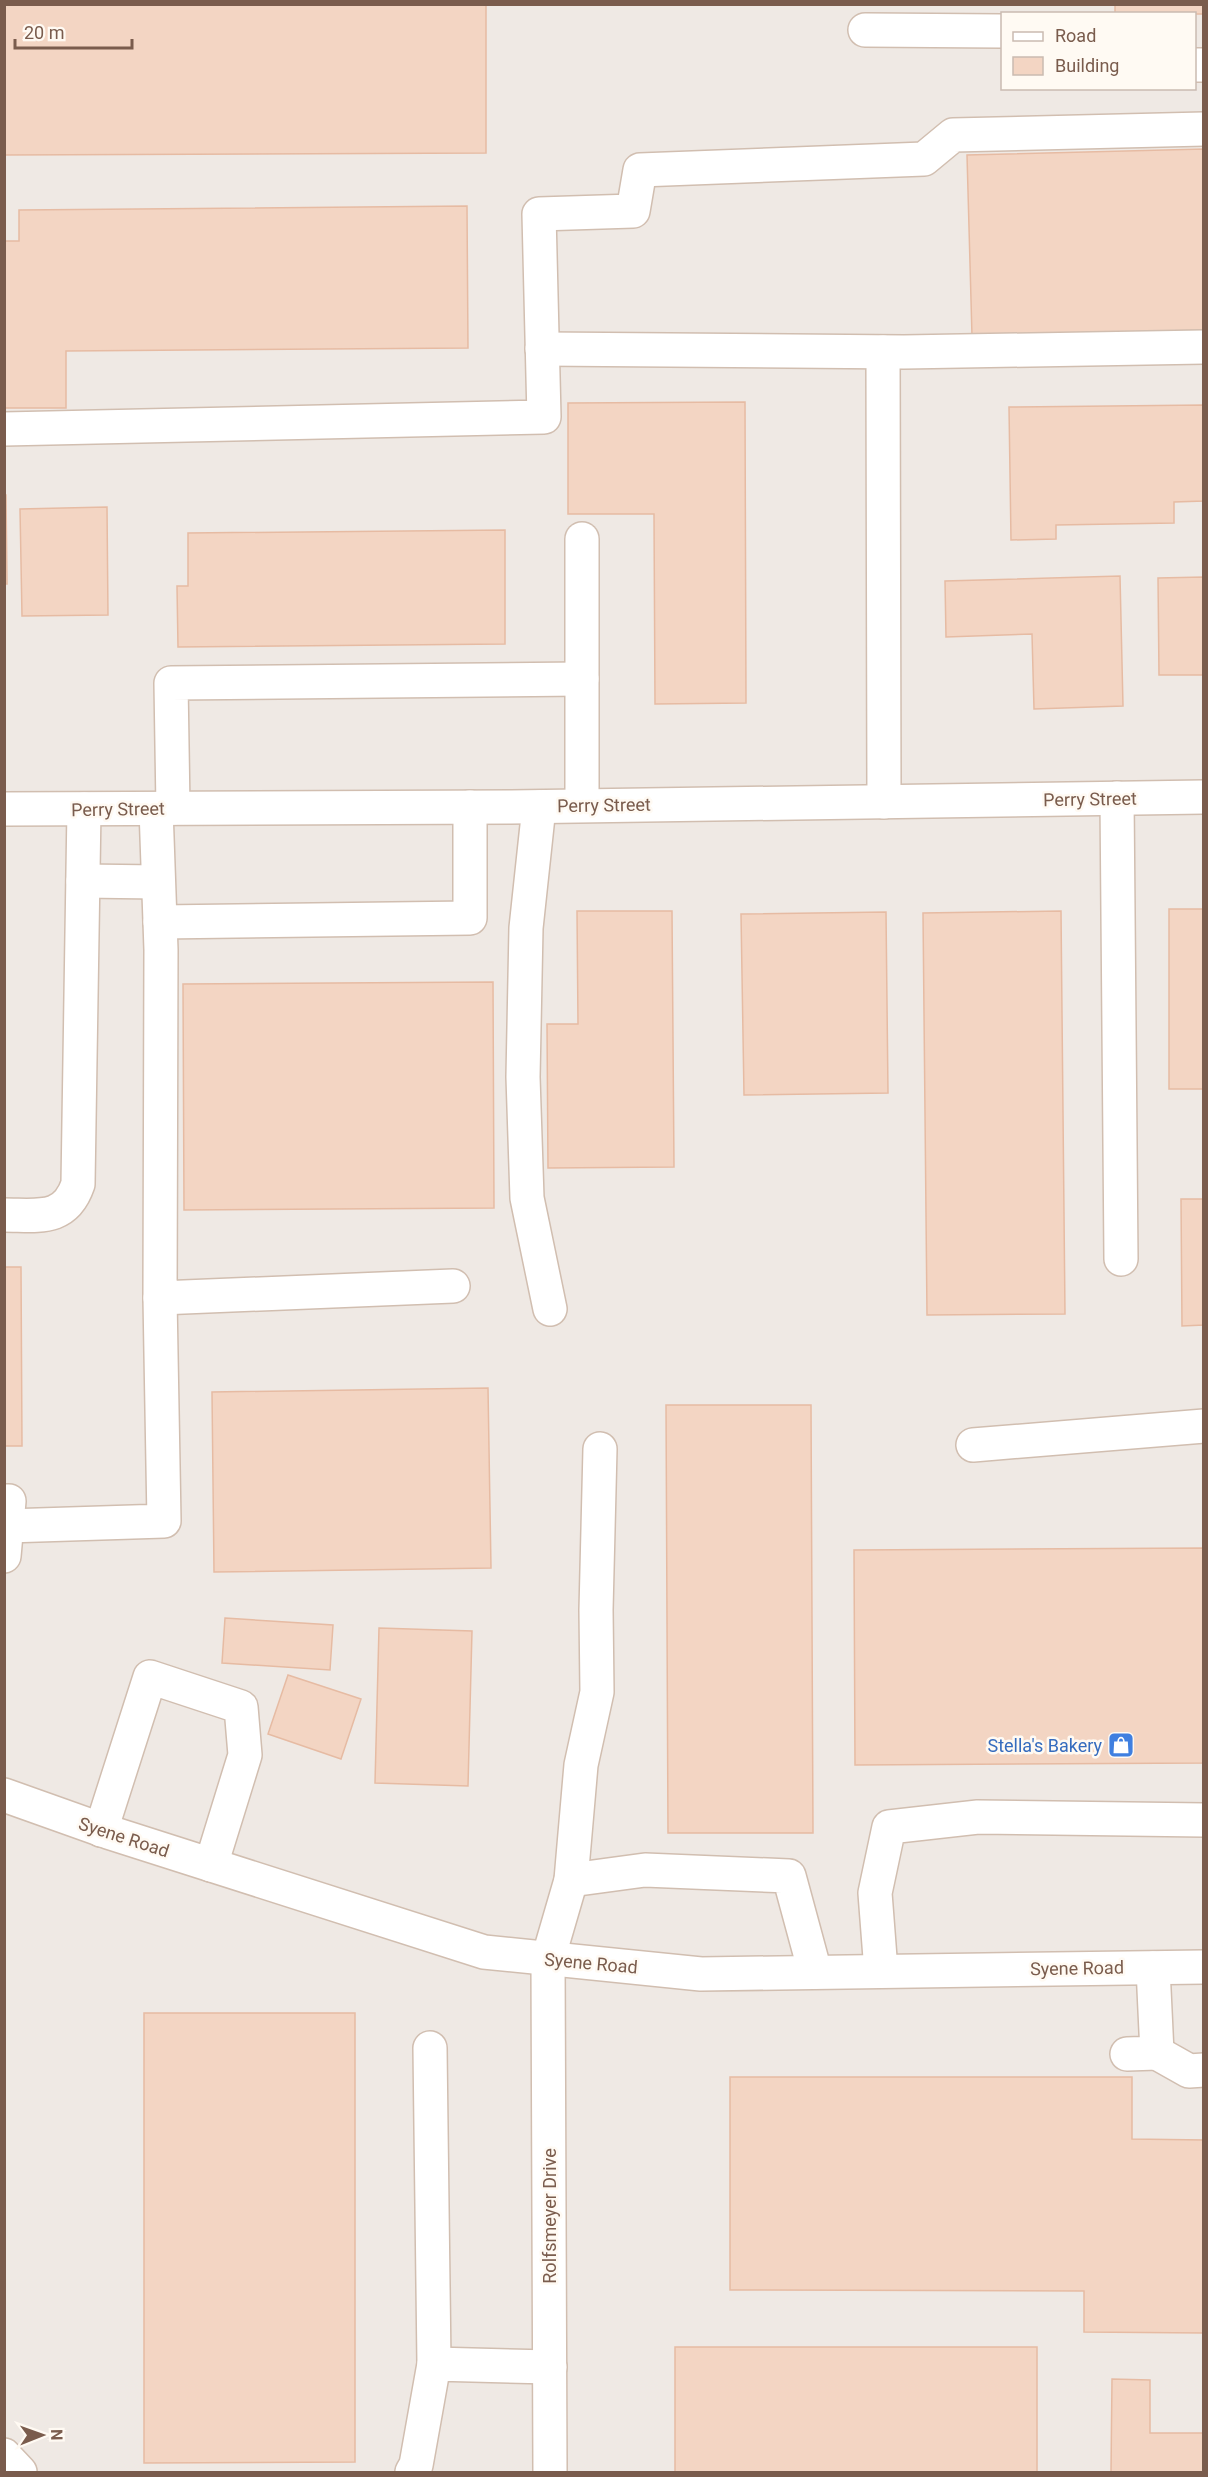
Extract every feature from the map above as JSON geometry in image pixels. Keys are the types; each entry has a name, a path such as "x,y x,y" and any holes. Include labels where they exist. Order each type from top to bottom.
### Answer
{"street":[{"path":"865,30 1001,31"},
{"path":"4,429 544,417 539,214 633,211 640,170 924,159 952,135 1203,129"},
{"path":"542,350 883,352 1203,347"},
{"path":"883,352 884,802"},
{"path":"582,538 582,805"},
{"path":"5,1528 164,1521 160,1298 160,922 158,882 165,808 171,683 582,679"},
{"name":"Perry Street","path":"4,810 539,807 1203,797"},
{"path":"1117,798 1121,1259"},
{"path":"160,922 470,918 471,807"},
{"path":"539,807 526,928 523,1077 527,1198 550,1310"},
{"path":"4,1215 54,1214 74,1197 78,1184 84,809"},
{"path":"83,881 158,882"},
{"path":"160,1298 453,1286"},
{"path":"973,1445 1203,1426"},
{"name":"Rolfsmeyer Drive","path":"550,2472 548,1959 571,1880 581,1765 597,1692 596,1610 600,1449"},
{"path":"101,1830 150,1677 241,1707 245,1755 211,1865"},
{"name":"Syene Road","path":"4,1795 101,1830 484,1952 701,1974 1203,1967"},
{"path":"881,1971 875,1893 889,1827 978,1817 1203,1820"},
{"path":"571,1880 645,1870 789,1876 815,1972"},
{"path":"1153,1968 1142,2054 1189,2071 1203,2070"},
{"path":"412,2472 416,2465 434,2364 430,2048"},
{"path":"434,2364 550,2367"},
{"path":"4,2455 20,2472"}],"shaded area":[{"path":"5,5 1203,5 1203,2472 5,2472"}],"building":[{"path":"4,4 486,4 486,153 4,155"},
{"path":"1115,4 1204,4 1204,14 1196,14 1196,12 1115,12"},
{"path":"1204,149 1204,330 972,336 967,155"},
{"path":"467,206 468,348 66,351 66,408 4,408 4,241 19,241 19,210"},
{"path":"745,402 746,703 655,704 654,514 568,514 568,403"},
{"path":"1204,405 1204,501 1174,502 1174,523 1056,525 1056,539 1011,540 1009,407"},
{"path":"4,495 6,495 7,584 4,584"},
{"path":"107,507 108,615 22,616 20,509"},
{"path":"505,530 505,644 178,647 177,586 188,586 188,533"},
{"path":"1120,576 1123,706 1034,709 1032,634 946,637 945,581"},
{"path":"1204,577 1204,675 1159,675 1158,578"},
{"path":"1169,909 1204,909 1204,1089 1169,1089"},
{"path":"577,911 672,911 674,1167 548,1168 547,1024 578,1024"},
{"path":"1061,911 1065,1314 927,1315 923,913"},
{"path":"886,912 888,1093 744,1095 741,914"},
{"path":"493,982 494,1208 184,1210 183,984"},
{"path":"1181,1199 1204,1199 1204,1325 1182,1326"},
{"path":"4,1267 21,1267 22,1446 4,1446"},
{"path":"488,1388 491,1568 214,1572 212,1392"},
{"path":"666,1405 811,1405 813,1833 668,1833"},
{"path":"1204,1548 1204,1763 855,1765 854,1550"},
{"path":"225,1618 333,1625 330,1670 222,1663"},
{"path":"379,1628 472,1631 468,1786 375,1783"},
{"path":"288,1675 361,1699 341,1759 268,1734"},
{"path":"144,2013 355,2013 355,2462 144,2463"},
{"path":"730,2077 1132,2077 1132,2139 1204,2140 1204,2333 1084,2332 1084,2291 730,2290"},
{"path":"675,2347 1037,2347 1037,2472 675,2472"},
{"path":"1112,2379 1150,2380 1150,2433 1204,2433 1204,2472 1111,2472"}],"place":[{"name":"Stella's Bakery","path":"1121,1745"}]}
